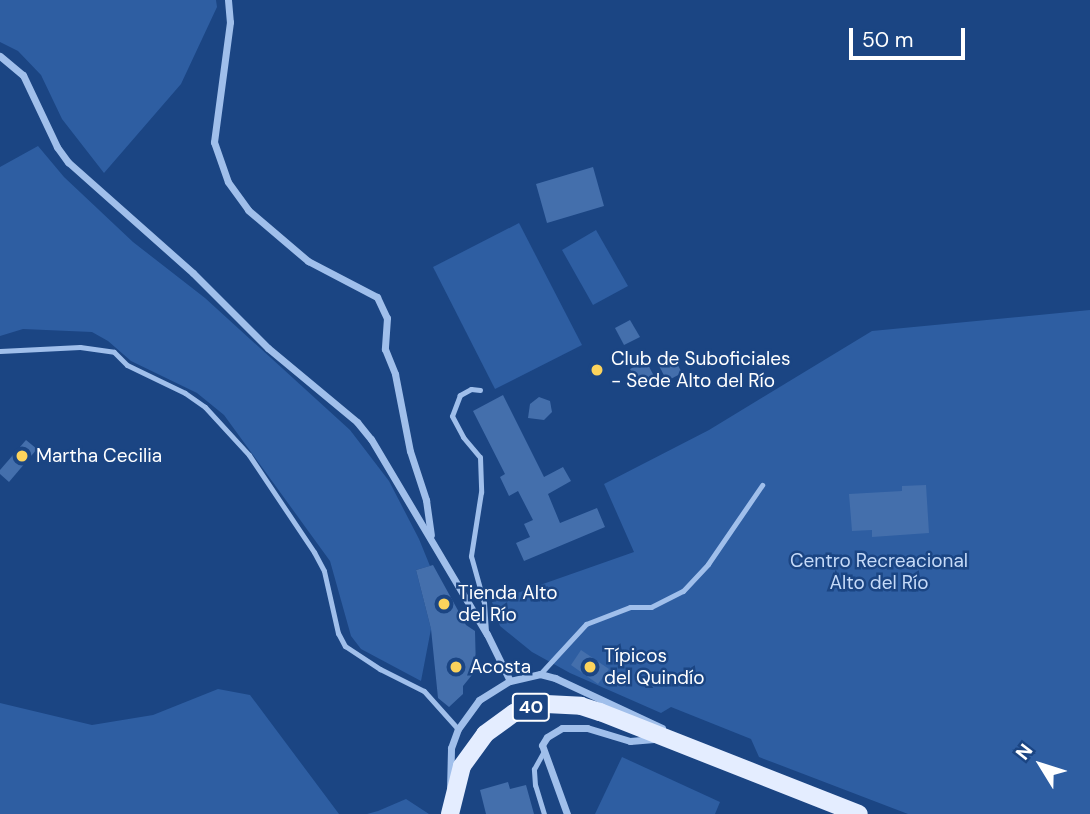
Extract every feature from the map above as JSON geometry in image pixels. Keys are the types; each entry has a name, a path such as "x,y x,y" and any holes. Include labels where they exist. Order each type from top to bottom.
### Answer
{"main road":[{"name":"40","path":"450,814 462,766 472,750 500,722 531,706 581,706 859,814"}],"street":[{"path":"228,0 230,22 214,142 229,182 248,210 308,261 377,297 387,318 384,349 395,374 410,451 426,500 432,540"},
{"path":"0,55 23,75 57,147 68,162 193,273 268,348 357,422 386,461 486,634 510,681"},
{"path":"450,814 451,748 458,729 479,700 510,681 540,674 574,685 780,784"},
{"path":"567,814 552,765 542,745 547,737 562,728 587,728 630,741 667,738"}],"lane":[{"path":"0,351 80,347 114,352 127,365 185,393 205,407 248,455 314,552 324,571 338,634 345,646 380,669 425,691 458,729"},
{"path":"480,390 471,389 460,396 452,416 463,437 480,457 481,492 471,556 484,603 486,634"},
{"path":"540,674 586,624 630,607 651,607 683,592 708,564 762,485"},
{"path":"544,751 534,769 535,785 544,814"}],"green space":[{"path":"0,0 216,0 217,7 181,84 104,173 62,119 41,75 18,51 0,42"},
{"path":"38,146 64,177 133,242 205,298 350,430 389,481 430,566 416,570 431,629 421,681 361,649 351,636 330,561 224,415 197,393 131,361 108,341 92,332 23,329 0,336 0,167"},
{"path":"519,223 582,345 495,389 433,267"},
{"path":"596,230 628,286 593,305 562,250"},
{"name":"Centro Recreacional Alto del Río","path":"1090,310 1090,814 908,814 759,757 751,739 671,707 661,713 570,673 532,652 500,626 492,602 634,552 604,484 709,430 872,331"},
{"path":"218,689 250,695 339,814 0,814 0,703 92,725 153,715"},
{"path":"622,757 720,802 715,814 595,814"},
{"path":"406,799 429,814 367,814 378,811"}],"building":[{"path":"593,167 604,206 547,223 536,184"},
{"path":"630,320 640,337 624,345 615,328"},
{"path":"673,356 682,373 667,381 658,364"},
{"path":"646,361 655,378 639,386 630,369"},
{"path":"503,395 544,477 563,467 571,481 548,494 560,523 597,508 605,527 524,561 516,543 530,537 524,524 533,520 518,491 509,496 500,477 505,474 473,411"},
{"path":"539,397 550,401 552,412 544,420 528,418 530,404"},
{"name":"Martha Cecilia","path":"26,440 37,449 9,482 0,474 0,470"},
{"path":"926,485 929,533 872,537 872,530 852,531 849,494 902,491 902,486"},
{"name":"Acosta","path":"433,565 466,625 475,631 476,670 463,686 463,694 449,707 438,698 431,629 416,570"},
{"name":"Típicos del Quindío","path":"581,650 609,669 598,684 571,665"},
{"path":"508,782 510,789 526,785 534,814 486,814 480,790"}],"place":[{"name":"Club de Suboficiales - Sede Alto del Río","path":"597,370"},
{"name":"Martha Cecilia","path":"22,456"},
{"name":"Tienda Alto del Río","path":"444,604"},
{"name":"Acosta","path":"456,667"},
{"name":"Típicos del Quindío","path":"590,667"}]}
